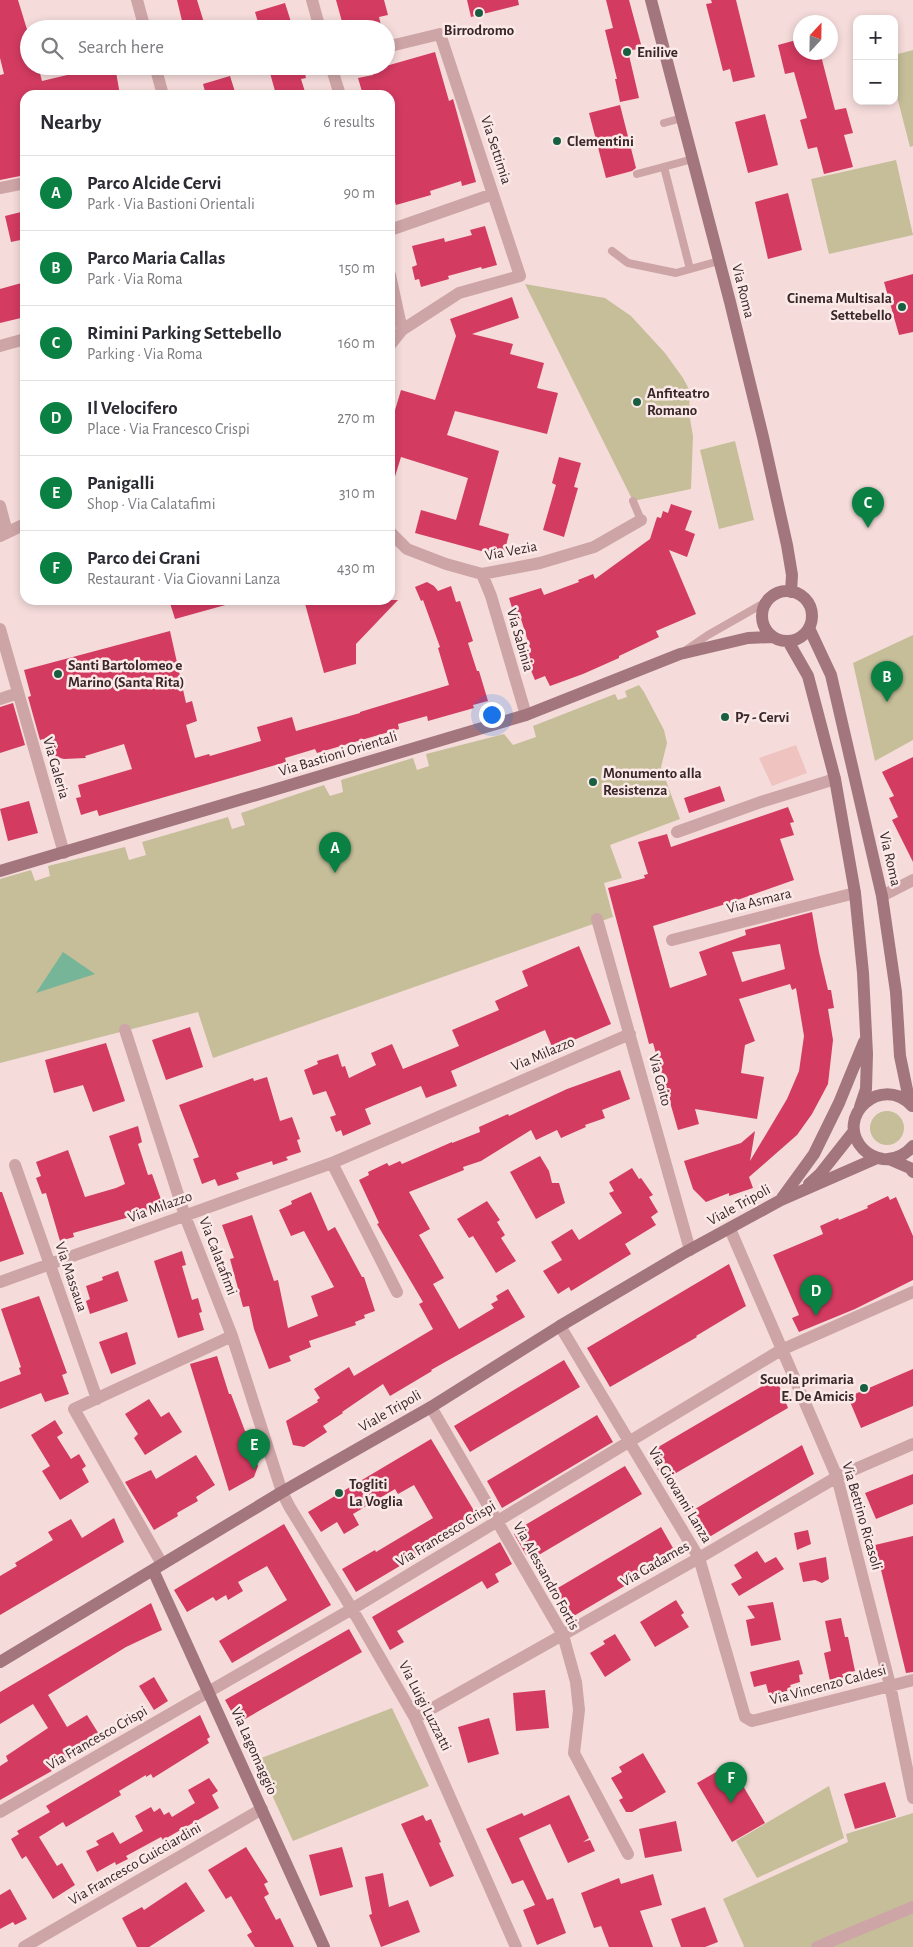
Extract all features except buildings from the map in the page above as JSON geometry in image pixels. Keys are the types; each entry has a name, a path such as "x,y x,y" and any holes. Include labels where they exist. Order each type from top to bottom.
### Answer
{"street":[{"path":"137,0 143,20"},
{"path":"312,0 318,20"},
{"name":"Via Roma","path":"651,0 719,261 787,545 792,575 791,592"},
{"name":"Via Settimia","path":"395,45 440,34 520,276 459,293 402,330"},
{"path":"157,75 162,90"},
{"path":"334,75 338,90"},
{"path":"0,188 20,184"},
{"path":"395,228 493,194"},
{"path":"395,298 402,330 395,339"},
{"path":"0,346 20,340"},
{"path":"0,506 2,534 20,526"},
{"name":"Via Vezia","path":"395,537 407,549 446,564 482,574 540,563 594,547 640,520"},
{"name":"Via Sabinia","path":"482,574 491,596 526,715"},
{"path":"791,592 804,598 812,614 809,628 800,638 788,641 773,637 764,627 762,621 763,608 766,602 777,593 791,592"},
{"name":"Via Roma","path":"809,628 831,675 882,896 896,992 900,1056 912,1106"},
{"name":"Via Galeria","path":"0,629 64,853"},
{"name":"Via Bastioni Orientali","path":"0,871 526,715 680,654 748,638 773,637"},
{"path":"788,641 808,676 835,779 855,893 863,973 867,1054 866,1089 856,1114 854,1132 864,1151 910,1168 913,1172"},
{"path":"0,699 18,693"},
{"path":"677,832 764,801 835,779"},
{"path":"882,896 913,880"},
{"name":"Via Asmara","path":"672,940 855,893"},
{"name":"Via Goito","path":"597,919 690,1250"},
{"name":"Via Calatafimi","path":"125,1030 185,1216 232,1336 282,1492"},
{"name":"Via Milazzo","path":"0,1282 332,1163 630,1034"},
{"path":"781,1200 814,1154 844,1091 865,1040"},
{"path":"860,1107 873,1097 889,1094 904,1099 912,1106"},
{"name":"Viale Tripoli","path":"799,1192 820,1174 854,1132"},
{"name":"Viale Tripoli","path":"0,1662 282,1492 431,1407 560,1326 690,1250 781,1200 883,1159 903,1155 913,1146"},
{"path":"332,1163 397,1292"},
{"name":"Via Massaua","path":"15,1165 96,1399"},
{"name":"Via Bettino Ricasoli","path":"730,1228 837,1477 890,1685 913,1798"},
{"name":"Via Francesco Crispi","path":"0,1812 210,1693 352,1609 781,1350 913,1292"},
{"name":"Via Giovanni Lanza","path":"560,1326 699,1558 745,1717 752,1721"},
{"path":"158,1567 74,1408 232,1336"},
{"name":"Via Alessandro Fortis","path":"431,1407 563,1635 576,1682 579,1710 574,1753 628,1854"},
{"name":"Via Gadames","path":"416,1718 699,1558 837,1477 913,1444"},
{"name":"Via Luigi Luzzatti","path":"282,1492 288,1506 352,1609 416,1718 516,1947"},
{"name":"Via Lagomaggio","path":"158,1567 210,1693 324,1947"},
{"name":"Via Vincenzo Caldesi","path":"752,1721 913,1680"},
{"name":"Via Francesco Guicciardini","path":"24,1947 262,1809"},
{"path":"817,1947 913,1906"}],"lane":[{"path":"664,123 682,118"},
{"path":"637,174 692,159"},
{"path":"664,167 690,269"},
{"path":"612,251 628,263 676,273 719,261"},
{"path":"633,501 640,520"},
{"name":"Via Bastioni Orientali","path":"680,654 708,635 766,602"}],"shaded area":[{"path":"913,50 913,146 910,147 898,100 898,54"},
{"path":"896,160 913,235 829,254 811,179"},
{"name":"Anfiteatro Romano","path":"525,284 605,298 631,316 665,353 690,391 689,413 693,436 691,489 633,501"},
{"path":"735,441 754,520 719,529 700,450"},
{"path":"913,635 913,740 875,761 853,663"},
{"path":"639,685 664,730 667,743 661,767 680,819 610,845 622,878 604,883 613,917 213,1058 198,1012 0,1063 0,879 31,870 35,881 50,876 48,866 125,847 129,860 146,855 142,842 228,817 232,829 245,825 241,813 324,785 330,796 343,792 341,780 413,758 417,770 429,766 426,754 504,734 513,745 536,737 533,726 615,694 618,700 627,697 625,691"},
{"path":"796,745 807,773 772,786 759,758"},
{"path":"63,952 95,974 36,993"},
{"path":"887,1111 899,1116 904,1128 899,1140 887,1145 875,1140 870,1128 875,1116"},
{"path":"392,1708 429,1786 293,1841 256,1760"},
{"path":"829,1786 844,1838 757,1878 736,1841"},
{"path":"913,1813 913,1947 743,1947 723,1899 848,1842 846,1834"}],"place":[{"name":"Birrodromo","path":"479,13"},
{"name":"Enilive","path":"627,52"},
{"name":"Clementini","path":"557,141"},
{"name":"Cinema Multisala Settebello","path":"902,307"},
{"name":"Anfiteatro Romano","path":"637,402"},
{"name":"Rimini Parking Settebello","path":"868,528"},
{"name":"Santi Bartolomeo e Marino (Santa Rita)","path":"58,674"},
{"name":"Parco Maria Callas","path":"887,702"},
{"name":"P7 - Cervi","path":"725,717"},
{"name":"Monumento alla Resistenza","path":"593,782"},
{"name":"Parco Alcide Cervi","path":"335,873"},
{"name":"Il Velocifero","path":"816,1316"},
{"name":"Scuola primaria E. De Amicis","path":"864,1388"},
{"name":"Panigalli","path":"254,1470"},
{"name":"Togliti La Voglia","path":"339,1493"},
{"name":"Parco dei Grani","path":"731,1803"}]}
